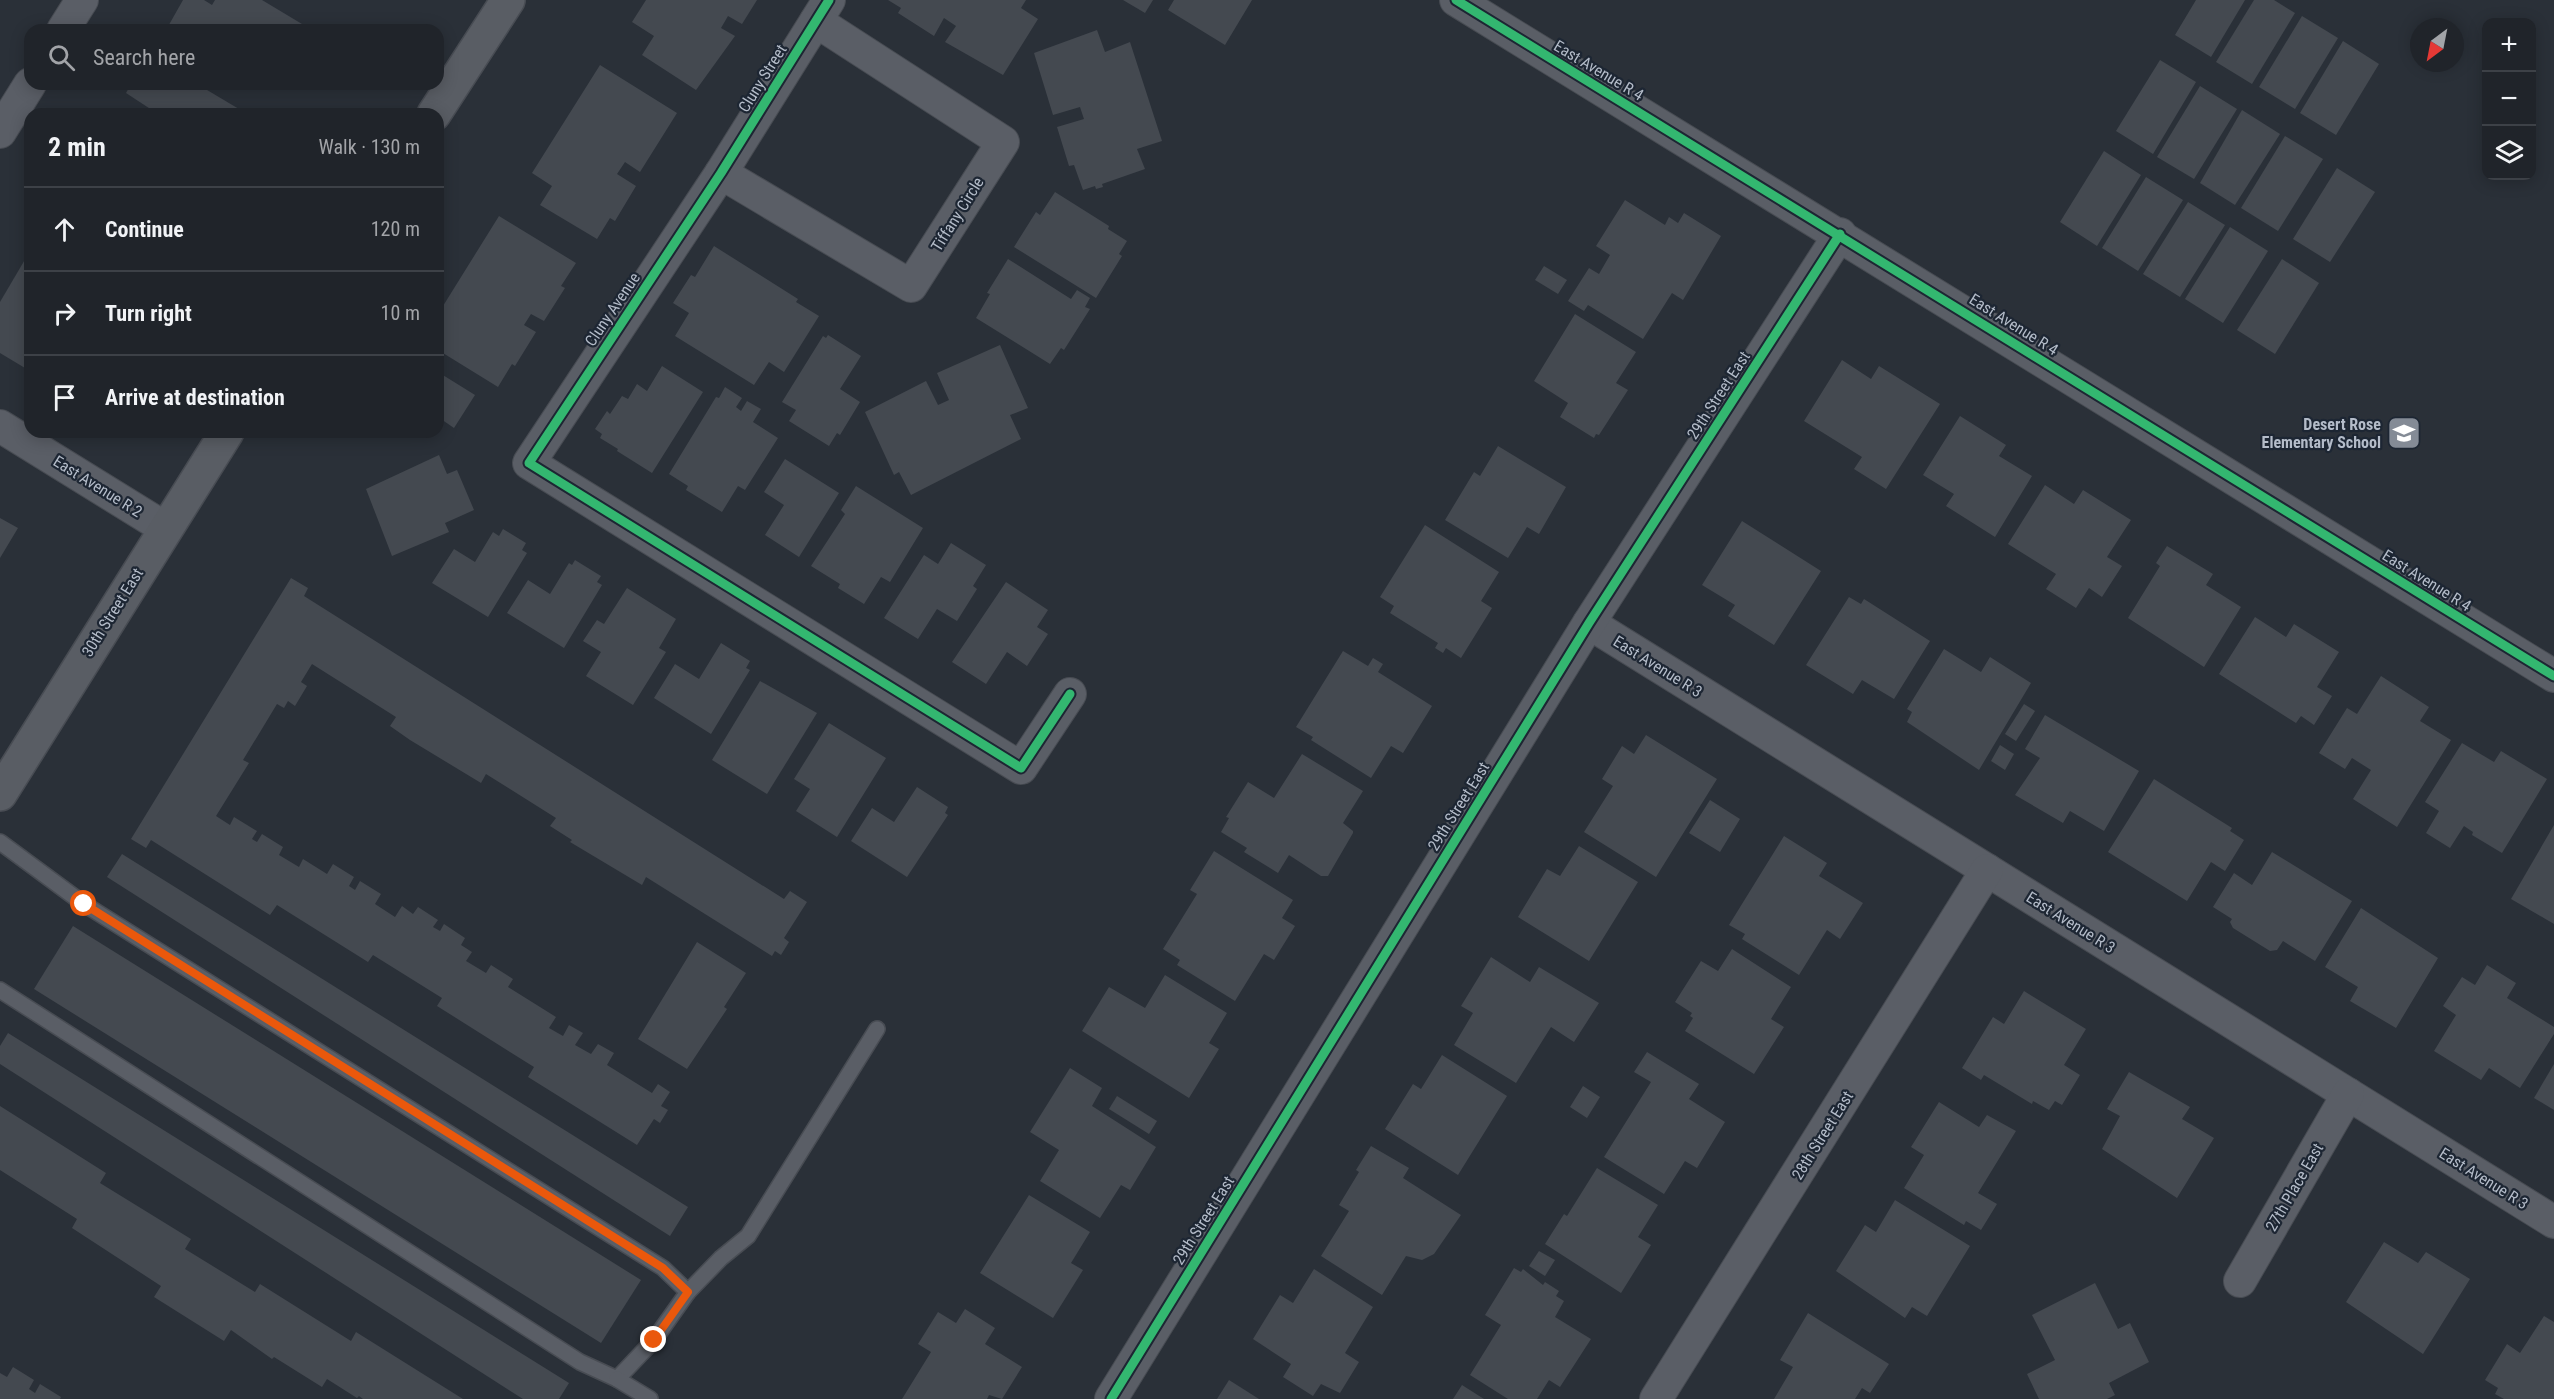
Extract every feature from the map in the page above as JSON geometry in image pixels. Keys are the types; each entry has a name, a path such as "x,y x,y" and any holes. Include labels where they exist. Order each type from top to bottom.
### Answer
{"street":[{"path":"67,24 82,0"},
{"path":"438,108 508,0"},
{"name":"East Avenue R 4","path":"1456,0 2554,676"},
{"name":"Tiffany Circle","path":"721,172 911,286 1003,142 823,10"},
{"name":"Cluny Street","path":"721,172 823,10"},
{"path":"0,132 26,90"},
{"name":"Cluny Avenue","path":"721,172 529,463 1021,768 1070,694"},
{"name":"29th Street East","path":"1111,1399 1589,623 1839,234"},
{"name":"East Avenue R 2","path":"0,426 165,528"},
{"name":"30th Street East","path":"0,794 223,438"},
{"name":"East Avenue R 3","path":"1589,623 2554,1222"},
{"name":"28th Street East","path":"1656,1399 1987,870"},
{"name":"27th Place East","path":"2240,1281 2348,1094"}],"lane":[{"path":"0,842 84,904 653,1262 688,1292"},
{"path":"0,990 580,1362 617,1379 650,1399"},
{"path":"617,1379 654,1340 688,1292 721,1258 748,1236 877,1029"}],"building":[{"path":"183,0 204,0 212,5 215,0 262,0 302,24 169,24"},
{"path":"646,0 757,0 742,24 728,16 721,28 735,36 696,90 642,55 654,36 632,22"},
{"path":"888,0 1026,0 1021,8 1038,19 1003,75 945,42 956,26 944,18 934,36 898,13 901,8"},
{"path":"1123,0 1153,0 1145,13"},
{"path":"1174,0 1252,0 1225,45 1168,10"},
{"path":"2196,0 2245,0 2211,57 2175,35"},
{"path":"2254,0 2274,0 2295,13 2252,84 2216,62"},
{"path":"2302,16 2338,38 2295,109 2259,87"},
{"path":"1097,30 1105,52 1130,42 1162,141 1137,149 1145,169 1102,184 1103,187 1096,189 1095,186 1083,190 1074,165 1069,166 1057,127 1084,119 1080,107 1053,115 1034,53"},
{"path":"2343,41 2379,64 2336,135 2300,113"},
{"path":"2160,60 2196,82 2153,154 2116,131"},
{"path":"600,65 677,113 640,172 625,162 617,174 636,186 615,221 610,218 597,239 540,205 552,186 532,173"},
{"path":"2200,86 2237,109 2194,179 2157,157"},
{"path":"128,90 207,90 237,108 149,108 126,93"},
{"path":"2242,110 2280,134 2235,205 2200,183"},
{"path":"2285,136 2323,159 2278,231 2241,208"},
{"path":"2104,151 2141,175 2097,246 2060,222"},
{"path":"2337,168 2375,192 2330,262 2293,239"},
{"path":"2146,177 2183,200 2138,271 2102,248"},
{"path":"1055,192 1109,226 1108,229 1127,241 1119,254 1122,256 1096,298 1014,247 1036,212 1040,215"},
{"path":"1625,200 1665,225 1669,217 1678,223 1684,213 1721,236 1683,300 1672,293 1643,339 1588,305 1584,311 1568,301 1589,268 1599,274 1610,255 1596,246"},
{"path":"2188,202 2225,225 2180,297 2143,274"},
{"path":"499,216 576,263 561,286 565,288 544,321 531,314 524,325 536,332 515,366 512,364 498,387 444,354 444,304"},
{"path":"2230,227 2268,251 2223,323 2185,299"},
{"path":"714,246 798,299 796,302 819,316 784,372 769,362 754,385 675,336 689,313 673,303 691,275 695,277"},
{"path":"1008,259 1071,299 1077,290 1090,298 1085,307 1090,309 1064,350 1061,348 1050,364 976,318 990,294 987,293"},
{"path":"2282,259 2319,283 2275,354 2237,330"},
{"path":"24,261 24,367 0,353 0,302"},
{"path":"1544,266 1567,280 1558,294 1535,280"},
{"path":"1575,314 1636,352 1616,383 1628,390 1599,435 1596,434 1594,438 1560,417 1568,403 1534,381"},
{"path":"828,335 861,356 840,389 860,402 840,435 837,433 829,446 789,421 796,410 782,402 823,336 826,338"},
{"path":"1000,345 1028,408 1010,415 1021,439 911,495 899,472 894,475 865,412 926,381 938,405 949,400 937,373"},
{"path":"1842,360 1871,379 1879,366 1940,404 1886,489 1854,469 1862,457 1804,421"},
{"path":"662,366 703,392 652,473 600,438 602,434 595,429 607,411 610,414 622,396 628,399 637,384 647,391"},
{"path":"444,376 475,395 454,428 444,421"},
{"path":"725,387 742,398 736,407 741,411 747,401 761,409 753,422 778,438 745,490 738,486 722,512 686,490 688,486 669,474 716,397 719,398"},
{"path":"1960,416 2006,445 1999,456 2032,476 1995,537 1946,506 1954,494 1923,475"},
{"path":"1498,446 1566,487 1539,534 1527,527 1508,558 1445,520 1474,472 1480,476"},
{"path":"439,455 447,474 457,470 474,510 445,523 449,532 392,556 366,489"},
{"path":"785,459 839,493 799,557 765,535 784,505 764,492"},
{"path":"2045,485 2074,504 2083,490 2131,520 2107,557 2122,566 2102,597 2089,588 2076,608 2046,589 2056,574 2008,544"},
{"path":"856,486 923,528 890,582 881,577 864,604 838,588 840,584 811,566 845,514 841,510"},
{"path":"0,518 18,528 0,558"},
{"path":"1742,521 1821,571 1774,645 1728,616 1735,605 1702,585"},
{"path":"1425,525 1499,572 1481,601 1492,608 1461,658 1446,648 1443,653 1435,648 1438,643 1390,613 1394,606 1380,597"},
{"path":"503,529 526,543 522,550 527,553 488,617 432,583 454,549 475,562 493,532 499,536"},
{"path":"951,543 986,565 973,586 977,589 957,621 937,609 918,639 884,618 924,555 938,564"},
{"path":"2167,546 2213,574 2206,585 2241,607 2204,667 2128,618 2160,566 2156,563"},
{"path":"575,560 601,576 597,582 602,585 564,648 507,613 528,580 550,594 569,563 572,565"},
{"path":"291,578 308,588 304,596 784,899 790,891 807,902 784,938 789,942 781,955 775,951 772,956 646,877 642,885 570,842 572,840 550,826 556,818 486,774 481,783 410,740 390,726 396,717 312,664 301,682 307,686 295,706 288,701 284,708 277,704 243,760 249,763 216,816 230,825 234,817 257,831 252,839 257,842 262,834 283,847 279,855 299,867 303,859 327,874 333,864 354,877 349,886 355,890 360,881 381,894 375,904 395,917 402,906 413,914 418,907 438,920 433,927 440,931 444,924 465,938 461,945 472,952 466,961 486,973 491,965 513,979 508,987 556,1017 549,1028 563,1036 569,1025 583,1033 575,1045 591,1054 598,1044 614,1053 607,1065 652,1093 658,1084 670,1092 661,1106 668,1110 660,1123 654,1119 637,1145 528,1077 534,1067 437,1006 442,998 373,955 368,962 277,905 270,915 151,840 146,848 131,839"},
{"path":"1006,582 1048,610 1037,627 1048,634 1027,666 1007,652 986,684 952,662"},
{"path":"627,588 676,619 659,648 666,652 633,705 586,676 601,652 583,641 597,620 604,624"},
{"path":"1849,597 1861,604 1864,599 1930,641 1894,699 1862,680 1853,694 1806,665"},
{"path":"2255,617 2286,637 2294,624 2339,652 2317,687 2332,696 2314,725 2301,716 2296,723 2219,674"},
{"path":"721,643 750,661 746,668 750,670 711,734 654,698 675,664 699,679"},
{"path":"1944,649 1981,672 1990,657 2031,683 1979,770 1907,722 1912,712 1907,709"},
{"path":"1343,651 1368,666 1373,658 1383,664 1378,672 1432,706 1403,753 1391,746 1371,778 1311,740 1313,737 1296,727"},
{"path":"2381,676 2429,707 2420,721 2451,740 2397,827 2353,799 2371,770 2352,758 2345,769 2319,753 2347,708 2357,714"},
{"path":"760,681 817,713 767,794 712,760"},
{"path":"2024,704 2035,711 2016,741 2005,734"},
{"path":"2045,715 2139,771 2104,831 2070,811 2063,823 2015,795 2040,758 2025,749"},
{"path":"829,723 886,758 837,837 796,811 810,789 794,779"},
{"path":"1646,735 1717,779 1656,877 1584,832 1613,786 1602,779 1622,746 1634,754"},
{"path":"2462,743 2494,762 2501,751 2547,779 2502,853 2472,835 2473,832 2464,826 2450,848 2426,833 2439,811 2425,802"},
{"path":"2000,745 2014,754 2005,770 1991,761"},
{"path":"1302,754 1363,791 1343,823 1353,833 1328,876 1321,876 1289,855 1278,873 1244,852 1247,848 1221,832 1229,818 1226,817 1248,782 1274,798"},
{"path":"2154,779 2232,828 2230,831 2244,840 2225,871 2211,862 2187,901 2108,852"},
{"path":"917,787 948,807 945,813 948,815 907,877 851,841 872,808 894,822"},
{"path":"1710,800 1740,819 1720,852 1689,833"},
{"path":"2554,825 2554,924 2511,899"},
{"path":"1784,836 1827,863 1819,876 1863,903 1840,939 1827,930 1799,975 1742,939 1745,934 1729,925"},
{"path":"1579,846 1638,882 1589,961 1518,917 1547,869 1560,876"},
{"path":"1214,851 1293,900 1282,918 1295,926 1274,960 1264,954 1235,1001 1177,965 1180,960 1163,949 1197,894 1190,890"},
{"path":"2272,852 2352,901 2315,961 2283,941 2277,950 2270,951 2233,928 2230,922 2232,919 2213,907 2234,873 2252,885"},
{"path":"122,854 688,1207 670,1236 107,877"},
{"path":"2361,908 2438,958 2396,1028 2350,1001 2358,987 2325,967"},
{"path":"73,926 641,1280 601,1343 34,989"},
{"path":"697,942 746,973 724,1007 727,1009 687,1069 638,1039"},
{"path":"1732,949 1791,987 1771,1019 1784,1027 1754,1074 1685,1031 1693,1018 1690,1016 1692,1013 1675,1002 1701,961 1718,971"},
{"path":"1491,957 1530,982 1539,967 1599,1003 1574,1042 1551,1027 1516,1083 1454,1045 1473,1013 1461,1006"},
{"path":"2487,965 2516,983 2507,998 2554,1027 2554,1034 2520,1088 2489,1068 2481,1080 2434,1051 2456,1015 2443,1006 2462,977 2475,985"},
{"path":"1165,975 1227,1013 1209,1043 1219,1049 1189,1098 1082,1031 1109,987 1145,1008"},
{"path":"2024,991 2086,1029 2064,1065 2080,1075 2062,1105 2055,1101 2049,1110 2033,1101 2032,1104 1984,1075 1981,1080 1962,1068 1993,1017 2004,1024"},
{"path":"8,1033 569,1383 559,1399 523,1399 0,1064 0,1046"},
{"path":"1647,1052 1699,1084 1689,1099 1725,1122 1697,1168 1685,1161 1664,1194 1604,1157 1651,1082 1634,1072"},
{"path":"1442,1055 1507,1096 1458,1175 1385,1129 1413,1084 1421,1089"},
{"path":"2554,1064 2554,1110 2534,1098"},
{"path":"1070,1068 1102,1088 1092,1106 1156,1147 1130,1190 1121,1185 1100,1218 1040,1181 1059,1150 1030,1132"},
{"path":"2129,1072 2190,1107 2182,1119 2214,1138 2177,1198 2102,1149 2120,1116 2107,1109"},
{"path":"1583,1086 1600,1097 1587,1118 1570,1107"},
{"path":"1117,1096 1157,1121 1149,1134 1109,1109"},
{"path":"1939,1102 1979,1127 1987,1115 2016,1131 1978,1193 1997,1204 1981,1230 1966,1221 1964,1225 1904,1188 1924,1155 1911,1147"},
{"path":"0,1106 106,1173 100,1183 191,1239 185,1249 255,1292 260,1284 351,1341 356,1332 463,1399 363,1399 359,1396 357,1398 327,1379 322,1387 274,1357 272,1359 231,1330 224,1341 154,1297 161,1286 72,1228 77,1219 0,1170"},
{"path":"1371,1146 1409,1168 1403,1178 1461,1215 1434,1254 1422,1260 1406,1256 1382,1295 1321,1256 1349,1211 1339,1205 1359,1172 1356,1170"},
{"path":"1597,1168 1658,1205 1638,1237 1651,1245 1621,1293 1545,1244 1564,1214 1567,1216"},
{"path":"1029,1195 1090,1232 1071,1263 1083,1270 1053,1318 980,1273"},
{"path":"1895,1200 1970,1246 1927,1316 1912,1307 1905,1318 1836,1271 1865,1225 1876,1232"},
{"path":"2384,1242 2418,1263 2426,1252 2470,1279 2423,1354 2346,1302"},
{"path":"1539,1251 1555,1260 1545,1276 1529,1266"},
{"path":"1514,1268 1521,1272 1523,1269 1543,1285 1545,1282 1559,1291 1556,1296 1564,1301 1555,1317 1591,1339 1560,1387 1549,1380 1537,1399 1508,1399 1470,1375 1501,1325 1485,1315"},
{"path":"1314,1269 1373,1307 1345,1353 1359,1362 1340,1393 1321,1384 1313,1396 1283,1377 1291,1364 1253,1339 1280,1295 1293,1303"},
{"path":"2095,1283 2118,1329 2130,1323 2149,1362 2109,1383 2115,1395 2107,1399 2039,1399 2027,1374 2055,1360 2032,1315"},
{"path":"965,1309 995,1328 985,1344 1022,1367 1002,1399 989,1395 987,1399 902,1399 931,1352 918,1344 938,1312 956,1323"},
{"path":"1808,1313 1889,1364 1870,1393 1862,1388 1855,1399 1774,1399 1793,1367 1780,1360"},
{"path":"2544,1316 2554,1322 2554,1399 2504,1399 2495,1394 2498,1388 2485,1380 2507,1344 2520,1353"},
{"path":"13,1367 34,1380 29,1389 35,1393 40,1384 61,1397 60,1399 0,1399 0,1373 7,1377"},
{"path":"1229,1380 1259,1399 1217,1399"},
{"path":"1462,1385 1484,1399 1453,1399"}],"cycle path":[{"path":"829,0 721,173 529,463 1021,768 1070,694"},
{"path":"1456,0 2554,676"},
{"path":"1111,1399 1589,623 1840,234"}],"place":[{"name":"Desert Rose Elementary School","path":"2404,433"}],"route":[{"path":"84,904 663,1268 688,1292 654,1340"}]}
